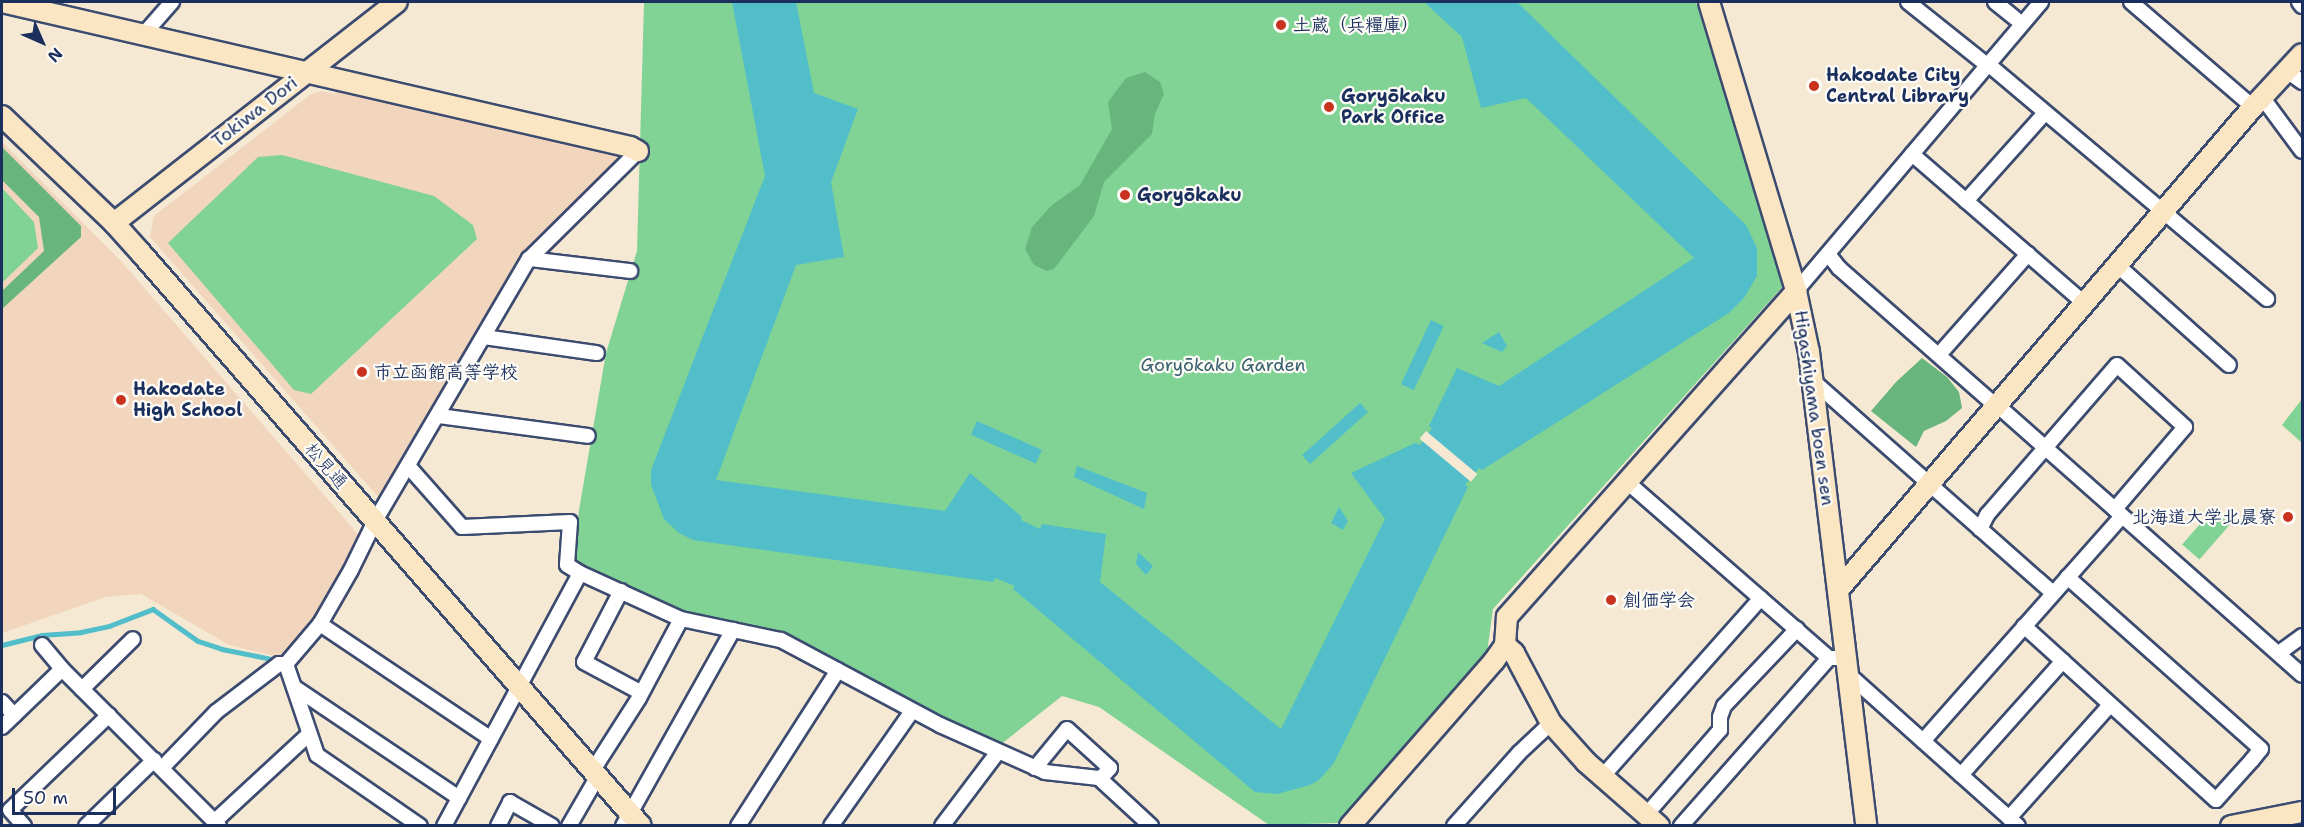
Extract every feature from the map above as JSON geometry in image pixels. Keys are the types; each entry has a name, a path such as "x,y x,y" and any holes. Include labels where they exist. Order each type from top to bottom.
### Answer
{"street":[{"path":"2,2 26,4 143,35 630,147 638,151 529,259 439,416 375,521 351,570 320,624 286,663 279,664 216,712 86,825"},
{"path":"143,35 172,2"},
{"name":"Tokiwa Dori","path":"114,223 397,2"},
{"name":"Higashiyama boen sen","path":"1709,2 1796,291 1812,380 1839,589 1841,663 1866,825"},
{"path":"1908,2 2045,112 2162,213 2267,299"},
{"path":"1995,2 2015,18"},
{"path":"1350,825 1494,661 1505,645 1507,617 1796,291 2041,2"},
{"path":"2131,2 2258,102 2302,151"},
{"path":"2299,2 2302,6"},
{"path":"1839,589 2258,102 2295,76 2302,54"},
{"path":"1966,201 2045,112"},
{"name":"松見通","path":"2,116 114,223 595,773 631,821"},
{"path":"1912,154 2084,303"},
{"path":"1828,254 1839,267 2302,675"},
{"path":"1944,349 2028,254"},
{"path":"529,259 630,271"},
{"path":"2117,265 2229,365"},
{"path":"484,337 597,353"},
{"path":"1923,741 2067,577 2186,427 2116,365 1987,515 1980,529"},
{"path":"1812,380 2053,593"},
{"path":"439,416 588,436"},
{"path":"409,467 462,527 570,522 567,565 580,573 681,619 781,640 912,711 1035,768 1060,776 1100,779 1142,822"},
{"path":"1626,482 1797,629 1841,663 2013,822 2110,705"},
{"path":"444,825 580,573"},
{"path":"2024,626 2216,800 2261,749 2067,577"},
{"path":"621,591 584,662 640,692"},
{"path":"1602,777 1761,598"},
{"path":"569,825 602,759 681,619"},
{"path":"320,624 491,739"},
{"path":"1505,645 1514,653 1551,723 1574,750 1602,777 1652,820 1720,730 1720,717 1724,706 1797,629"},
{"path":"631,821 733,630"},
{"path":"2279,653 2302,636"},
{"path":"82,689 133,639"},
{"path":"42,645 82,689 217,823 309,734"},
{"path":"1961,776 2063,661"},
{"path":"286,663 317,755 420,825"},
{"path":"1681,825 1841,663"},
{"path":"2,727 63,669"},
{"path":"738,825 838,670"},
{"path":"294,687 459,798"},
{"path":"2,702 14,715"},
{"path":"831,825 912,711"},
{"path":"24,825 10,810 109,715"},
{"path":"1454,825 1519,753 1551,723"},
{"path":"1035,768 1067,729 1110,768 1100,779"},
{"path":"942,825 998,752"},
{"path":"498,825 510,802 552,825"},
{"path":"2231,825 2302,812"}],"shaded area":[{"name":"市立函館高等学校","path":"337,87 626,154 527,248 385,496 379,498 150,237 154,216 311,94 321,91 335,94"},
{"name":"Hakodate High School","path":"2,142 120,260 363,540 314,621 291,649 279,657 229,645 141,594 106,597 2,633"}],"green space":[{"name":"Goryōkaku Garden","path":"644,2 1696,2 1784,285 1493,609 1487,653 1338,823 1269,825 1099,707 1062,696 1000,745 983,739 782,633 677,612 574,561 579,510 606,353 637,251"},
{"path":"1145,72 1160,82 1164,94 1155,114 1152,134 1104,182 1094,216 1054,269 1047,271 1034,265 1025,249 1032,227 1052,205 1080,185 1112,129 1108,102 1126,78"},
{"path":"2,147 81,226 81,237 2,309 2,291 44,251 39,217 2,180"},
{"path":"282,155 434,196 473,225 477,239 311,394 294,390 168,243 258,157"},
{"path":"2,188 34,222 38,248 2,283"},
{"path":"1922,358 1947,377 1959,392 1962,408 1946,421 1924,431 1916,447 1871,411 1896,382"},
{"path":"2302,399 2302,443 2282,425"},
{"path":"2213,509 2230,524 2200,560 2182,544"}],"water":[{"path":"732,2 796,2 814,93 858,109 831,182 844,257 796,265 716,480 945,511 970,473 1022,517 1021,520 1040,529 1042,524 1106,534 1100,582 1281,729 1385,519 1351,473 1415,443 1420,445 1432,428 1429,426 1457,368 1499,386 1694,258 1526,98 1481,108 1462,37 1424,2 1517,2 1746,225 1757,248 1757,276 1744,298 1729,313 1482,470 1479,468 1465,485 1468,487 1334,763 1319,780 1310,785 1277,794 1255,792 1013,589 1015,586 995,578 993,582 693,540 679,533 664,519 651,485 651,470 765,176"},
{"path":"1431,320 1444,326 1414,390 1401,384"},
{"path":"1499,332 1507,346 1502,352 1482,343"},
{"path":"1360,403 1368,412 1310,464 1302,455"},
{"path":"977,421 1042,450 1036,464 971,435"},
{"path":"1077,466 1147,493 1144,509 1074,477"},
{"path":"1339,507 1348,521 1343,530 1331,523"},
{"path":"1138,552 1153,566 1146,575 1136,564"}],"pier":[{"path":"1426,431 1477,474 1471,482 1420,439"}],"waterway":[{"path":"2,645 42,635 81,632 109,626 153,609 198,641 222,649 272,659"}],"place":[{"name":"土蔵（兵糧庫）","path":"1281,25"},
{"name":"Hakodate City Central Library","path":"1814,86"},
{"name":"Goryōkaku Park Office","path":"1329,107"},
{"name":"Goryōkaku","path":"1125,195"},
{"name":"市立函館高等学校","path":"362,372"},
{"name":"Hakodate High School","path":"121,400"},
{"name":"北海道大学北晨寮","path":"2288,517"},
{"name":"創価学会","path":"1611,600"}]}
